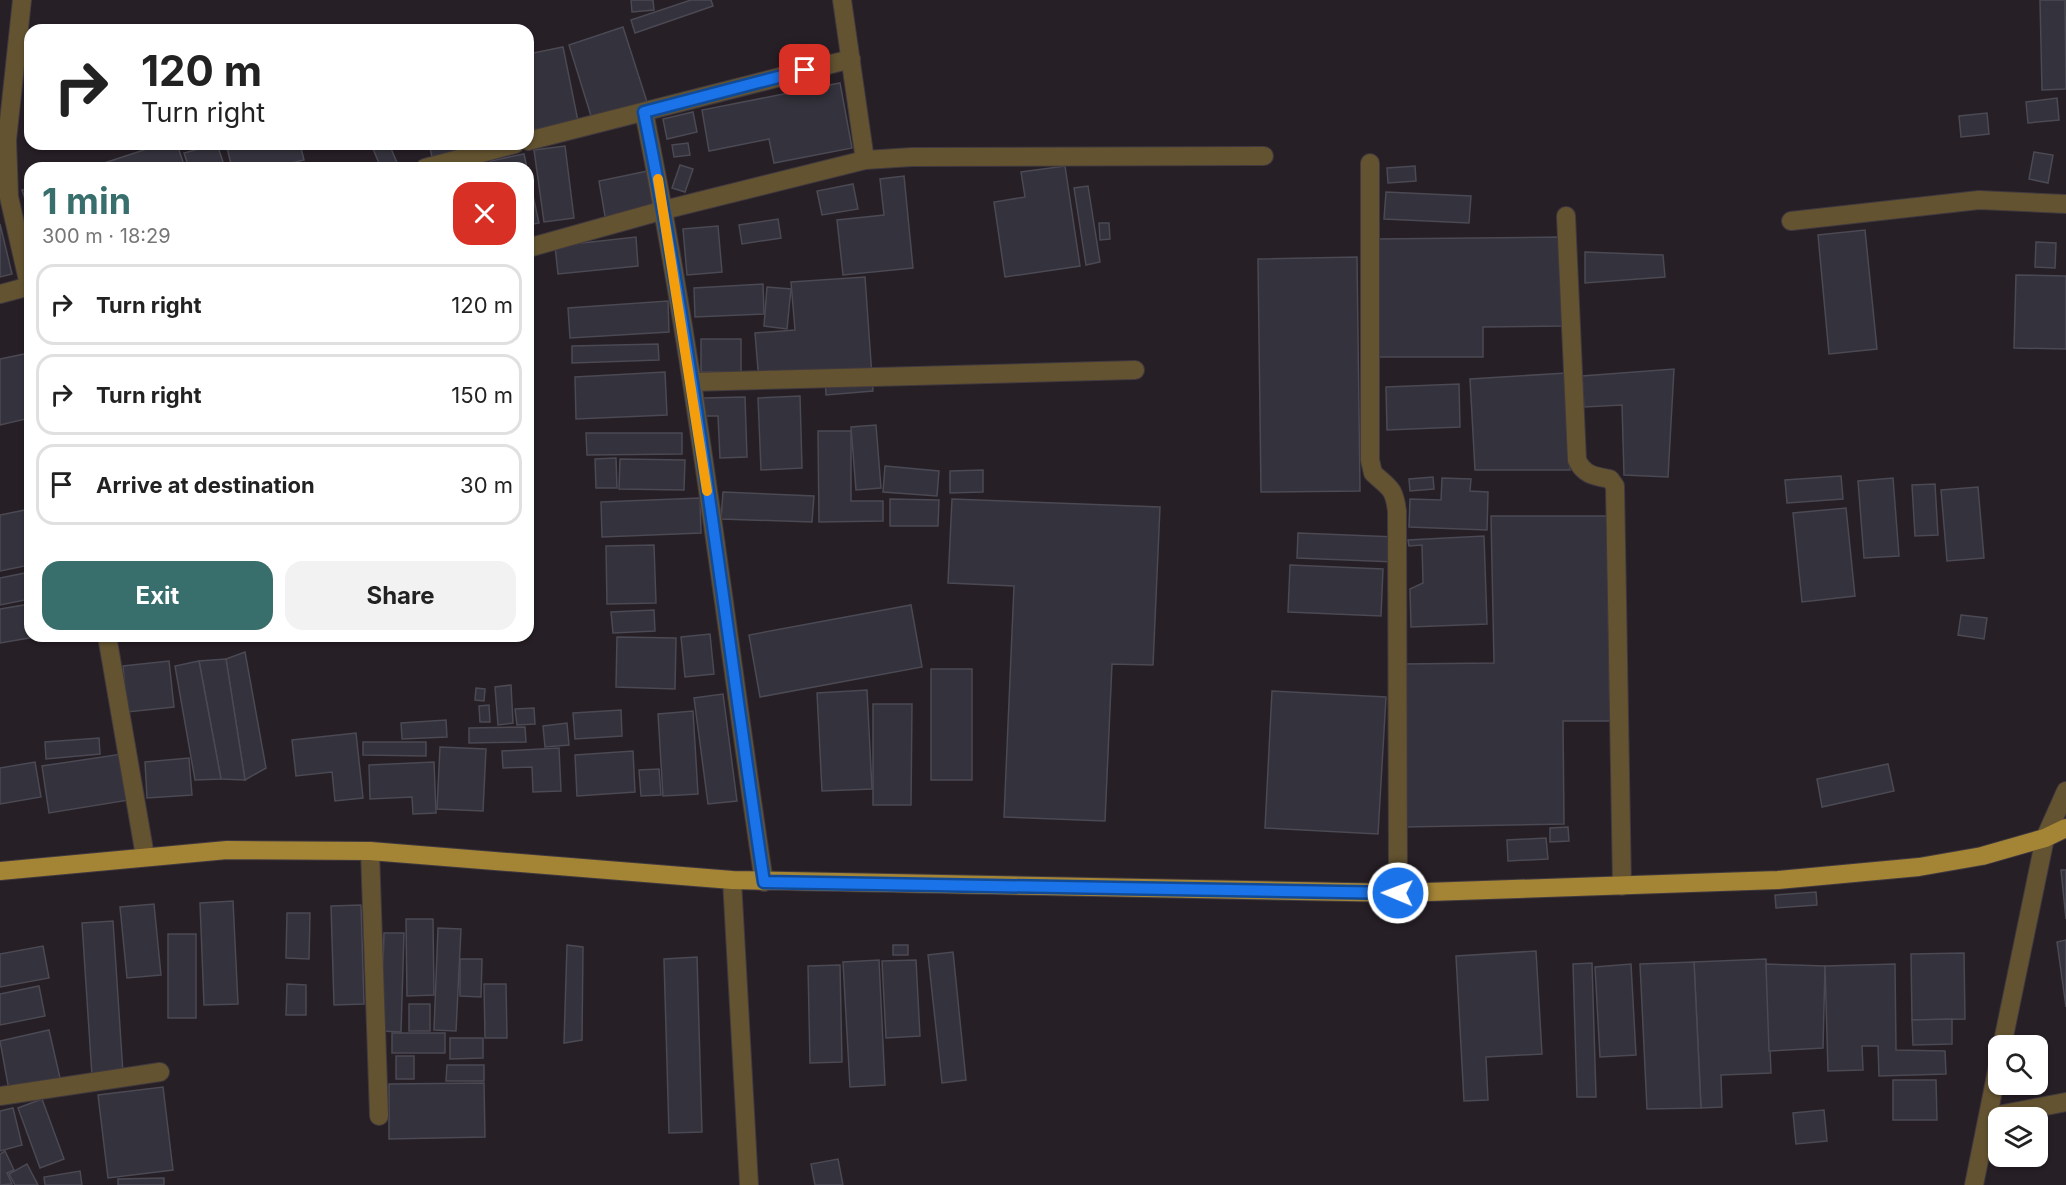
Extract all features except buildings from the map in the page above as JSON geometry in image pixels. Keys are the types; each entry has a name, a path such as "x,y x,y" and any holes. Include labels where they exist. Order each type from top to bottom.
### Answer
{"main road":[{"path":"0,871 227,850 370,850 764,882 1398,893 1778,880 1919,867 1982,856 2045,838 2066,828"}],"street":[{"path":"21,0 7,140 9,197 24,261"},
{"path":"842,0 865,160"},
{"path":"534,140 851,59"},
{"path":"644,112 664,210 692,382 764,882"},
{"path":"448,162 492,150"},
{"path":"534,246 664,210 865,160 912,157 1264,156"},
{"path":"1370,164 1370,460 1373,472 1390,486 1395,496 1397,511 1398,893"},
{"path":"1791,221 1979,200 2066,204"},
{"path":"1566,216 1577,460 1582,470 1592,476 1610,479 1615,486 1622,886"},
{"path":"0,294 24,288"},
{"path":"692,382 1135,370"},
{"path":"108,642 145,856"},
{"path":"2004,1035 2045,838 2066,791"},
{"path":"370,850 379,1116"},
{"path":"732,880 749,1185"},
{"path":"0,1096 160,1072"},
{"path":"2040,1107 2066,1102"},
{"path":"1974,1185 1988,1117"}],"slow traffic":[{"path":"658,179 692,382 707,491"}],"route":[{"path":"805,70 644,112 664,210 692,382 764,882 1398,893"}]}
